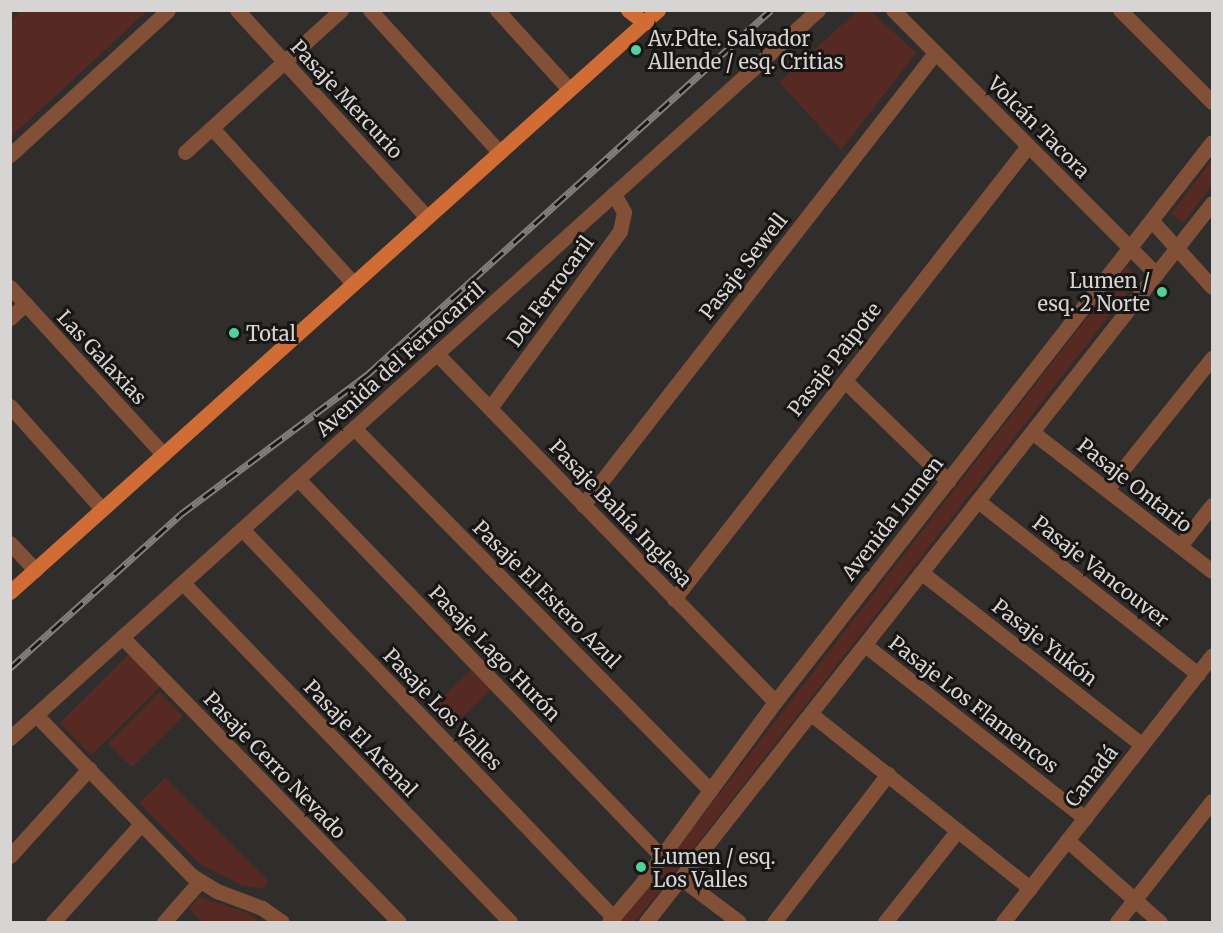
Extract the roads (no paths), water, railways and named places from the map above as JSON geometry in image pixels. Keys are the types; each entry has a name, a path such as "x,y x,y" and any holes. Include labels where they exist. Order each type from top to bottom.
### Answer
{"main road":[{"path":"628,10 645,22"},
{"path":"10,592 352,282 658,10"}],"street":[{"path":"10,155 168,10"},
{"name":"Pasaje Mercurio","path":"237,10 426,216"},
{"path":"185,152 341,10"},
{"path":"370,10 499,152"},
{"path":"497,10 569,89"},
{"name":"Avenida del Ferrocarril","path":"10,738 818,10"},
{"name":"Volcán Tacora","path":"893,10 1156,274"},
{"path":"1120,10 1212,102"},
{"name":"Pasaje Sewell","path":"583,505 935,53"},
{"path":"212,128 352,282"},
{"name":"Avenida Lumen","path":"612,920 662,857 775,702 1212,142"},
{"name":"Pasaje Paipote","path":"674,599 1028,146"},
{"name":"Del Ferrocaril","path":"490,408 620,231 624,212 614,194"},
{"path":"646,922 1212,203"},
{"path":"1152,221 1178,246 1212,287"},
{"name":"Las Galaxias","path":"10,287 163,454"},
{"path":"10,318 25,304"},
{"name":"Pasaje Bahía Inglesa","path":"437,354 775,702"},
{"path":"1107,489 1212,358"},
{"path":"844,381 948,481"},
{"path":"10,406 102,509"},
{"name":"Pasaje El Estero Azul","path":"354,428 710,790"},
{"name":"Pasaje Ontario","path":"1032,432 1212,572"},
{"name":"Pasaje Lago Hurón","path":"298,479 662,857"},
{"name":"Pasaje Vancouver","path":"978,501 1198,674"},
{"path":"1180,546 1212,505"},
{"name":"Pasaje Los Valles","path":"242,529 612,920"},
{"path":"10,543 35,570"},
{"name":"Pasaje Yukón","path":"922,573 1142,745"},
{"name":"Pasaje El Arenal","path":"183,583 510,922"},
{"name":"Pasaje Cerro Nevado","path":"122,638 399,922"},
{"name":"Pasaje Los Flamencos","path":"865,645 1085,818"},
{"name":"Canadá","path":"1003,922 1212,655"},
{"path":"811,714 1030,888"},
{"path":"36,715 199,882 272,920"},
{"path":"10,856 89,769"},
{"path":"774,922 888,774"},
{"path":"1117,922 1212,801"},
{"path":"53,922 141,824"},
{"path":"885,922 958,830"},
{"path":"1067,840 1160,922"},
{"path":"682,879 739,922"},
{"path":"164,922 199,882"}],"railway":[{"path":"10,668 181,514 368,374 771,10"}],"place":[{"name":"Av.Pdte. Salvador Allende / esq. Critias","path":"636,50"},
{"name":"Lumen / esq. 2 Norte","path":"1162,292"},
{"name":"Total","path":"234,333"},
{"name":"Lumen / esq. Los Valles","path":"641,867"}]}
